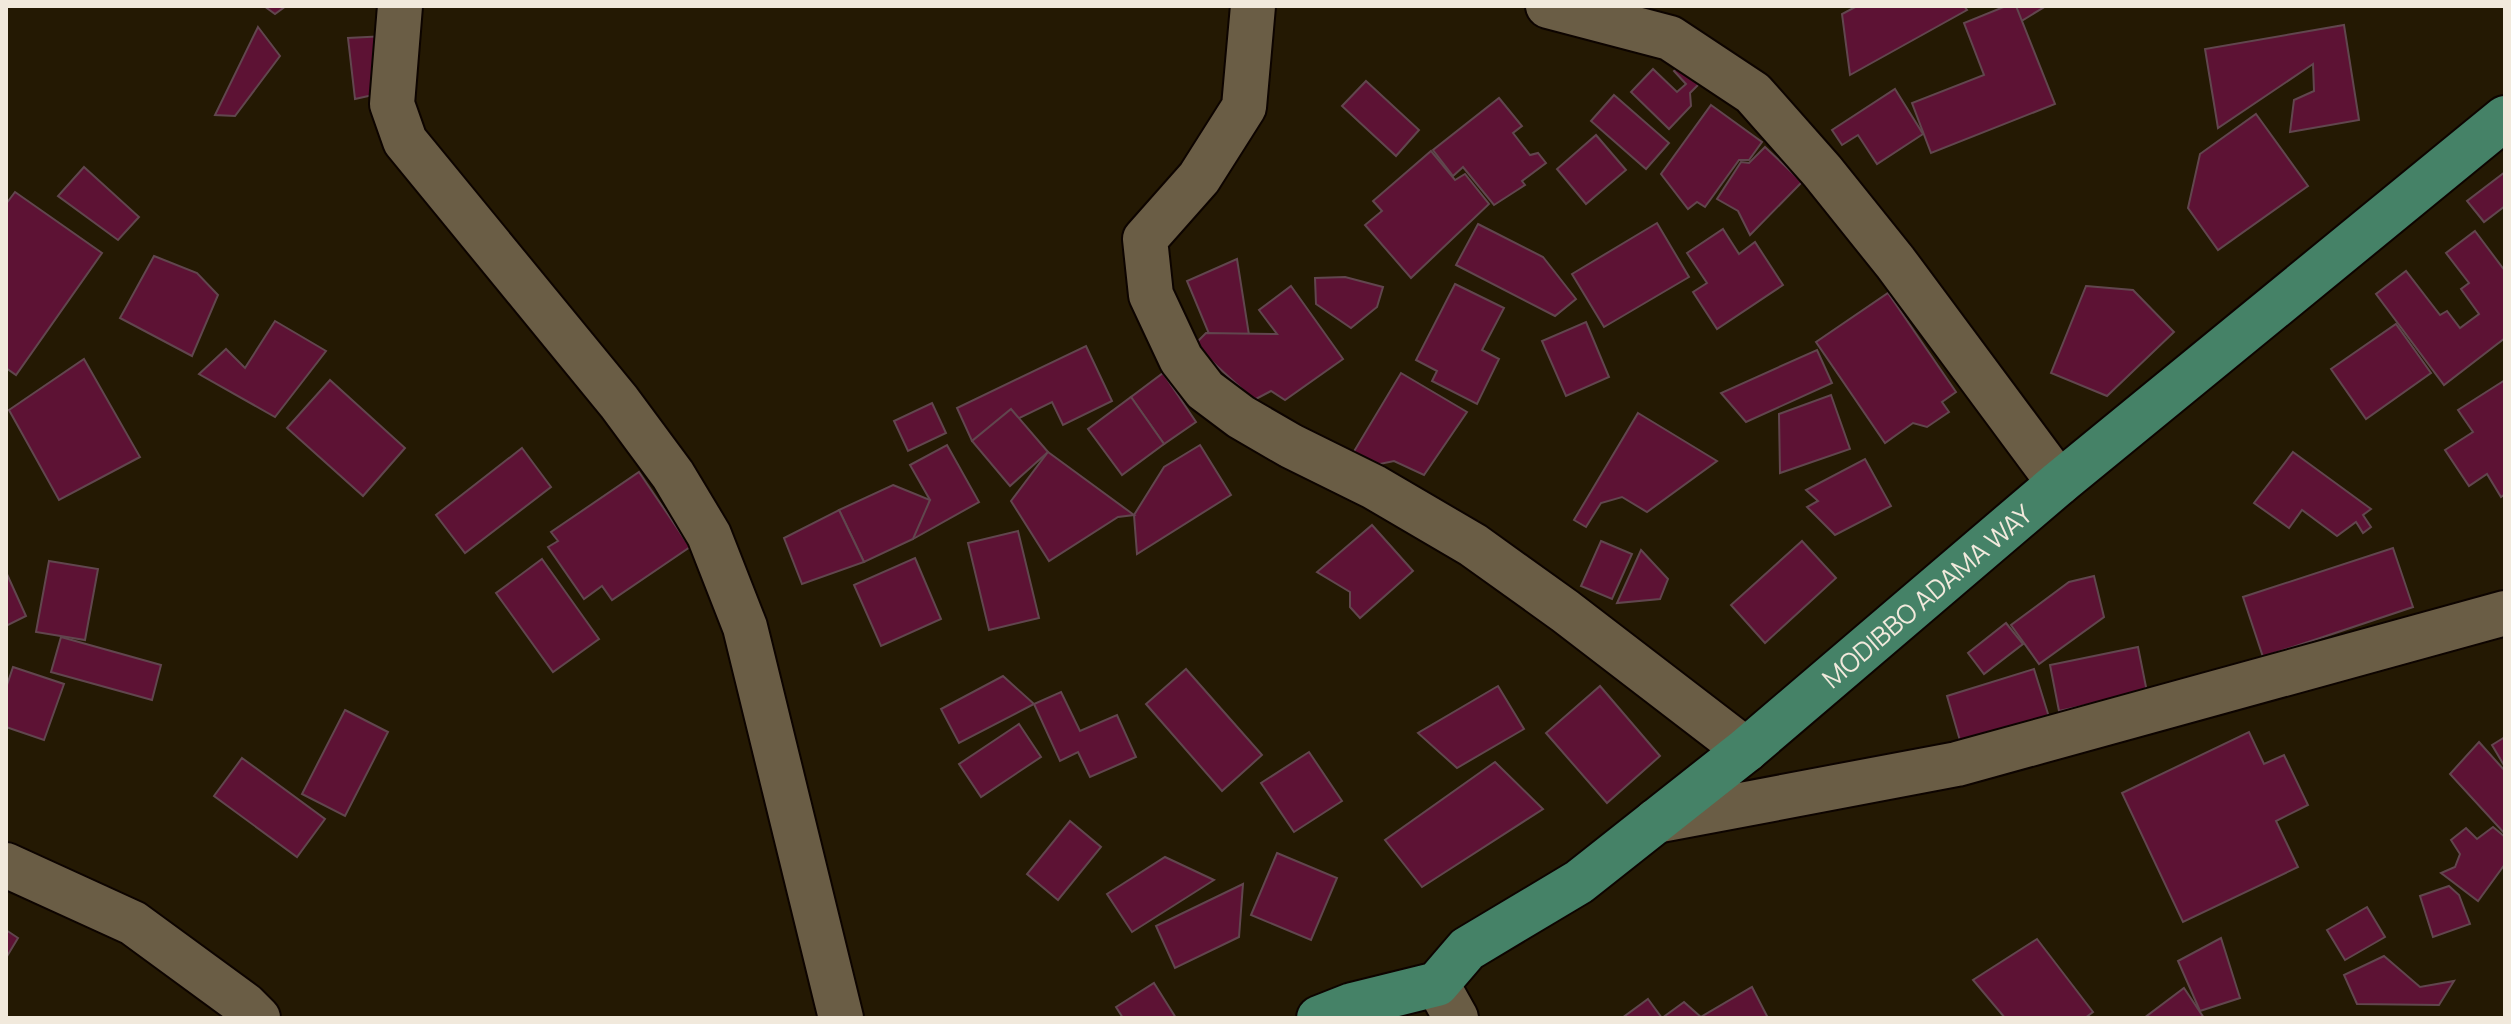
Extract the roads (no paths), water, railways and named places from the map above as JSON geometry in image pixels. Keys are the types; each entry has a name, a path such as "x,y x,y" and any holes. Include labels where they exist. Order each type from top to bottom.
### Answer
{"main road":[{"name":"MODIBBO ADAMA WAY","path":"1319,1018 1352,1005 1446,1001 1467,949 1579,882 1746,750 2059,483 2505,118"}],"street":[{"path":"400,6 392,104 405,141 619,402 673,475 709,535 745,627 841,1018"},
{"path":"1253,6 1244,107 1199,178 1145,239 1151,295 1181,359 1205,390 1241,417 1374,487 1473,545 1565,611 1746,750"},
{"path":"1548,6 1670,38 1753,93 1822,171 1895,262 2059,483"},
{"path":"1656,821 1957,764 2504,617"},
{"path":"6,865 133,923 245,1005 258,1018"}]}
